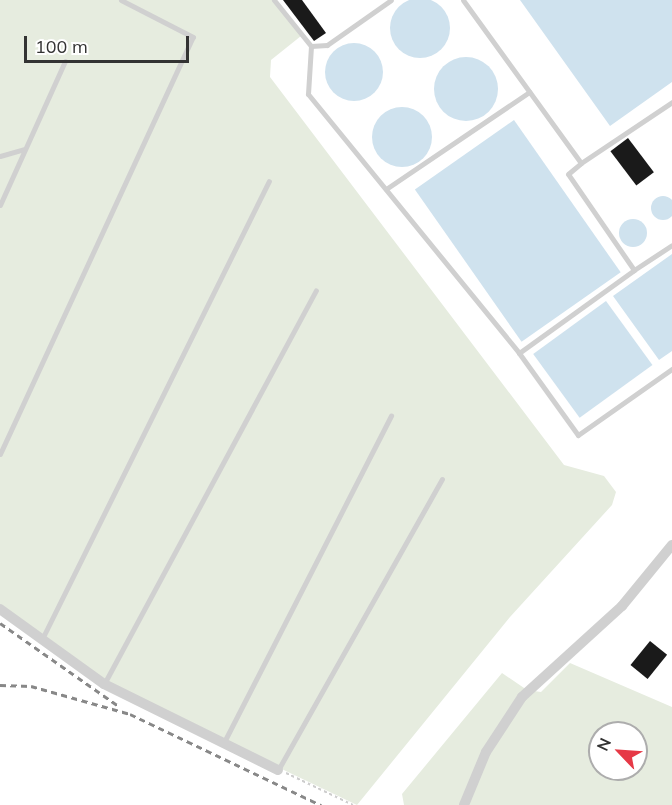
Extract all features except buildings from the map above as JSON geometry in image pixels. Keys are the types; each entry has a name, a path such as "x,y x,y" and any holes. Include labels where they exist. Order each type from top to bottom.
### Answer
{"street":[{"path":"464,805 486,752 522,697 622,606 672,545"},
{"path":"0,609 40,643 104,684 222,746 278,770"}],"lane":[{"path":"0,454 193,37 122,0"},
{"path":"274,0 311,46 308,94 519,353 578,435 672,369"},
{"path":"311,46 327,45 391,0"},
{"path":"463,0 581,163"},
{"path":"0,205 65,61"},
{"path":"386,189 529,92"},
{"path":"634,270 568,174 672,102"},
{"path":"0,156 24,149"},
{"path":"40,643 269,181"},
{"path":"519,353 672,245"},
{"path":"104,684 316,291"},
{"path":"222,746 391,416"},
{"path":"278,770 442,479"}],"path":[{"path":"278,770 353,805"}],"shaded area":[{"path":"0,0 274,0 301,36 271,60 270,77 564,465 604,476 616,492 612,505 510,617 357,805 104,684 0,609"},
{"path":"570,663 672,707 672,805 404,805 402,794 502,673 527,690 541,692"}],"water":[{"path":"420,-2 437,3 445,11 450,28 445,45 437,53 420,58 403,53 395,45 390,28 395,11 403,3"},
{"path":"520,0 672,0 672,82 610,126"},
{"path":"348,43 360,43 375,51 383,66 383,78 375,93 360,101 348,101 333,93 325,78 325,66 333,51"},
{"path":"460,57 472,57 489,66 496,77 498,89 496,101 489,112 472,121 460,121 448,116 439,107 434,95 434,83 439,71 448,62"},
{"path":"396,107 408,107 419,112 427,120 432,137 430,149 419,162 408,167 396,167 385,162 377,154 372,143 372,131 377,120 385,112"},
{"path":"514,120 621,272 522,342 415,189"},
{"path":"663,196 668,197 674,203 674,213 668,219 663,220 658,219 652,213 651,208 652,203 658,197"},
{"path":"633,219 643,223 647,233 643,243 633,247 623,243 619,233 623,223"},
{"path":"672,254 672,351 659,360 613,296"},
{"path":"606,301 652,365 580,418 533,354"}],"railway":[{"path":"0,623 120,707"},
{"path":"0,685 31,686 130,714 321,805"}]}
